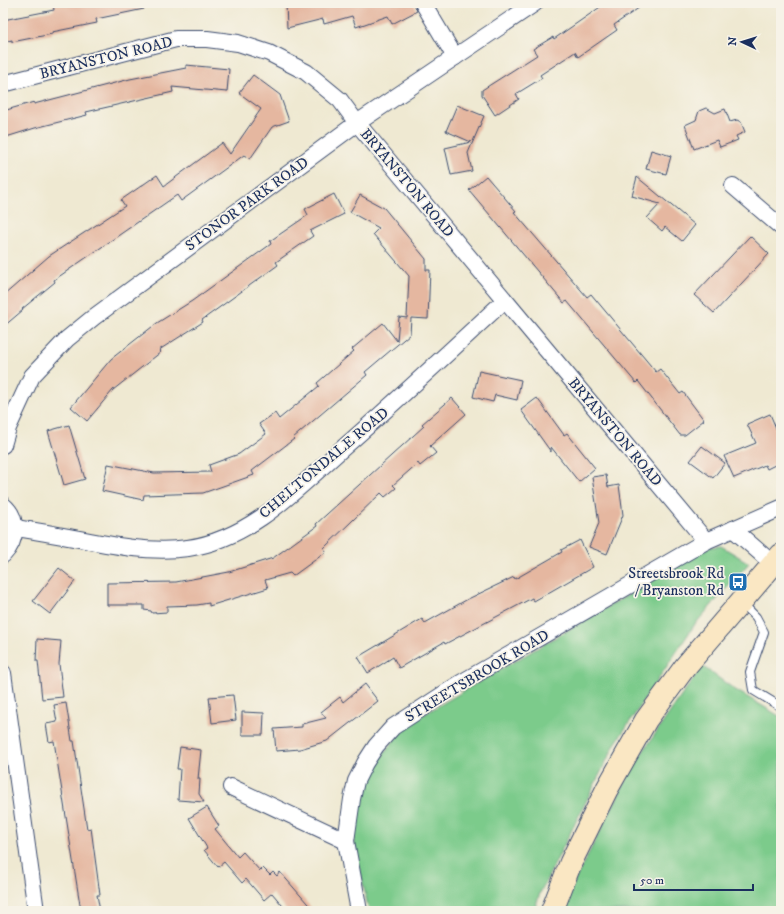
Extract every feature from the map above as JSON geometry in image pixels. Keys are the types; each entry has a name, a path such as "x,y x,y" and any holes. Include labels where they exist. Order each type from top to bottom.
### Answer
{"main road":[{"path":"552,911 570,862 607,790 646,720 685,667 777,559"}],"street":[{"path":"423,3 455,57"},
{"name":"STONOR PARK ROAD","path":"3,445 8,428 32,376 67,339 94,316 357,123 535,3"},
{"name":"BRYANSTON ROAD","path":"3,84 176,39 207,39 238,42 270,53 306,72 340,100 357,123 504,301 706,541"},
{"path":"733,186 781,227"},
{"name":"CHELTONDALE ROAD","path":"14,528 130,547 158,549 189,548 212,543 232,534 271,510 383,413 504,301"},
{"path":"3,505 10,513 14,528 13,539 8,550 3,555"},
{"name":"STREETSBROOK ROAD","path":"359,911 346,841 356,780 376,746 393,727 459,684 706,541 781,508"},
{"path":"733,529 777,559"},
{"path":"3,673 36,911"},
{"path":"231,787 346,841"}],"lane":[{"path":"740,602 756,617 764,632 750,672 753,690 781,707"}],"green space":[{"path":"721,546 749,563 695,624 615,744 540,893 534,911 369,911 353,839 362,791 380,759 398,735 416,719 710,547"},
{"path":"702,666 734,689 781,717 781,911 564,911 574,882 635,763"}],"building":[{"path":"53,3 143,3 144,9 96,19 97,23 52,32 52,34 12,42 12,40 3,42 3,20 54,10"},
{"path":"286,3 414,3 417,11 392,24 388,16 356,27 352,16 324,24 323,19 287,28"},
{"path":"606,3 646,3 614,25 617,30 578,57 575,52 540,75 542,78 516,94 519,99 495,115 482,95 482,90 537,55 533,49 553,37 554,39"},
{"path":"186,65 229,69 227,92 172,87 173,92 86,112 87,115 3,138 3,111 130,79 186,68"},
{"path":"253,75 280,95 289,121 272,127 250,159 244,155 181,201 177,195 54,280 55,282 3,327 3,296 49,256 125,206 121,200 157,175 164,186 222,143 230,154 261,109 239,93"},
{"path":"457,105 484,116 468,153 472,171 451,175 445,148 471,142 446,131"},
{"path":"706,108 715,113 725,109 730,122 737,120 741,122 745,132 736,136 738,140 720,147 717,140 694,149 685,125 696,120 699,111"},
{"path":"651,150 671,156 666,174 646,169"},
{"path":"486,176 516,211 514,212 587,297 591,294 656,372 660,369 680,394 683,392 704,420 685,435 680,435 638,381 636,383 567,301 564,303 469,190"},
{"path":"637,177 695,225 682,241 665,227 662,231 647,218 660,204 632,196"},
{"path":"334,194 344,214 310,231 313,236 276,262 278,265 202,320 203,322 159,350 161,352 113,390 87,421 71,407 111,359 157,323 192,301 271,244 270,241 308,215 305,209"},
{"path":"360,195 384,208 426,259 426,270 430,270 428,319 411,318 410,334 365,372 367,375 293,438 294,439 252,471 254,475 203,493 144,495 143,500 102,491 108,464 154,473 211,472 209,465 239,454 266,434 259,424 275,413 279,419 319,386 317,383 354,351 352,349 383,323 397,341 399,317 407,318 409,276 373,234 379,228 350,212"},
{"path":"750,236 769,254 714,313 694,295"},
{"path":"479,371 521,380 517,400 495,395 493,402 473,397"},
{"path":"452,398 466,414 430,446 436,453 420,466 418,463 393,485 396,488 385,497 381,493 324,548 326,552 293,576 290,573 265,580 268,588 209,606 209,603 167,606 167,612 152,613 151,611 144,610 144,605 107,605 107,583 176,582 229,572 273,558 317,526 316,524 424,426 422,424"},
{"path":"537,398 564,435 567,433 595,468 579,482 551,447 551,452 521,410"},
{"path":"770,414 781,440 781,462 767,469 765,465 734,478 724,456 756,443 747,424"},
{"path":"69,425 85,479 64,485 48,431"},
{"path":"702,446 725,463 713,478 690,461"},
{"path":"606,475 608,487 619,485 623,515 607,554 589,547 599,523 592,477"},
{"path":"580,540 593,567 534,601 532,598 445,644 444,642 399,668 393,657 368,673 358,657 422,619 425,623 468,599 514,577 515,579 562,552 561,550"},
{"path":"59,568 75,581 50,614 33,601"},
{"path":"37,639 61,641 59,664 63,697 42,699 38,661 36,661"},
{"path":"365,684 378,701 327,741 300,749 276,751 274,729 302,727 302,724 326,718 321,712 340,697 343,702"},
{"path":"233,695 236,720 212,723 209,697"},
{"path":"66,703 72,741 74,741 87,829 91,828 100,895 97,895 100,911 81,911 54,741 49,742 46,724 57,722 54,705"},
{"path":"242,712 264,713 263,735 242,735"},
{"path":"180,747 201,750 198,779 200,779 199,794 204,802 178,800 180,769 177,769"},
{"path":"207,807 219,826 215,829 238,857 243,852 260,871 263,868 270,875 273,872 277,876 280,872 314,911 287,911 272,893 264,900 246,879 242,883 224,862 218,867 204,850 207,848 189,818"}],"place":[{"name":"Streetsbrook Rd / Bryanston Rd","path":"738,582"}]}
